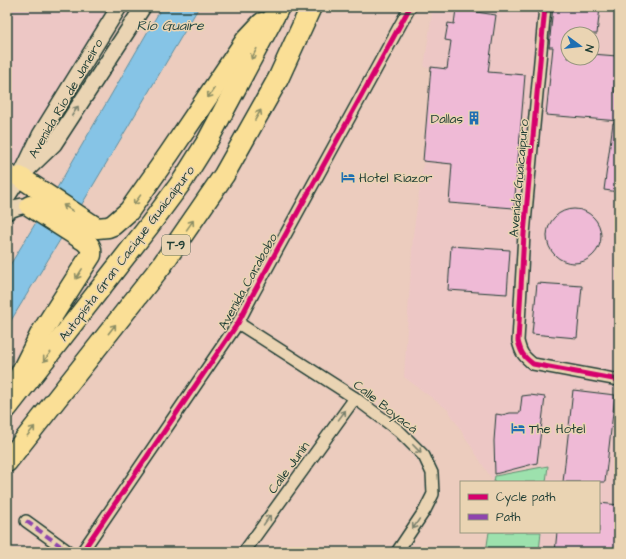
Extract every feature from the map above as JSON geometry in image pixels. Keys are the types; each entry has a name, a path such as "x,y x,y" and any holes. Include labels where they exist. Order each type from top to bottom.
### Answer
{"highway":[{"path":"91,234 113,225 129,211 170,154 246,40 278,7"},
{"name":"Autopista Gran Cacique Guaicaipuro","path":"7,408 145,232 183,180 208,140 278,7"},
{"name":"T-9","path":"7,462 162,265 224,175 278,79 311,7"},
{"path":"14,173 34,198 91,234"},
{"path":"7,400 40,335 91,255 91,234"}],"street":[{"path":"14,173 54,144 143,7"},
{"name":"Avenida Carabobo","path":"82,552 238,323 410,7"},
{"name":"Avenida Guaicaipuro","path":"544,7 523,247 518,341 521,351 533,364 619,380"},
{"name":"Avenida Río de Janeiro","path":"7,197 14,173 40,135 115,11"},
{"path":"7,212 17,206 24,205 34,198"},
{"name":"Calle Boyacá","path":"238,323 355,398 399,431 424,456 432,473 433,494 426,510 397,552"},
{"name":"Calle Junín","path":"244,552 355,398"},
{"path":"26,521 70,552"}],"shaded area":[{"path":"7,7 108,7 7,181"},
{"path":"433,7 619,7 619,552 532,552 535,533 600,533 600,481 493,481 448,410 404,377 413,235 438,69 424,67"}],"green space":[{"path":"548,466 546,481 494,481 495,476"},
{"path":"489,533 541,533 539,552 486,552"}],"water":[{"name":"Río Guaire","path":"162,7 199,7 7,327 7,270 60,183"}],"building":[{"path":"553,7 600,7 598,26 560,26 560,66 600,66 600,55 617,56 614,92 619,93 619,121 546,115 553,47 549,47"},
{"name":"Dallas","path":"456,9 496,15 488,72 525,75 514,208 449,203 452,164 423,161 431,67 447,69 451,41 445,40 448,23 454,24"},
{"path":"613,123 619,123 619,192 604,190"},
{"path":"574,209 584,211 593,217 599,226 601,236 599,246 593,255 584,261 574,263 564,261 555,255 549,246 547,236 549,226 555,217 564,211"},
{"path":"451,246 510,250 507,294 448,290"},
{"path":"537,283 582,286 577,338 532,334"},
{"path":"573,390 615,395 605,482 563,481"},
{"name":"The Hotel","path":"530,395 545,397 537,463 495,474 494,441 496,414 502,415 520,413 522,396"},
{"path":"600,503 619,505 619,534 617,552 555,552 557,533 600,533"}],"marked path":[{"path":"26,521 69,552"}],"cycle path":[{"path":"82,552 238,323 410,7"},
{"path":"545,7 524,234 518,341 523,354 533,364 619,380"}],"place":[{"name":"Dallas","path":"474,118"},
{"name":"Hotel Riazor","path":"348,177"},
{"name":"The Hotel","path":"518,428"}]}
